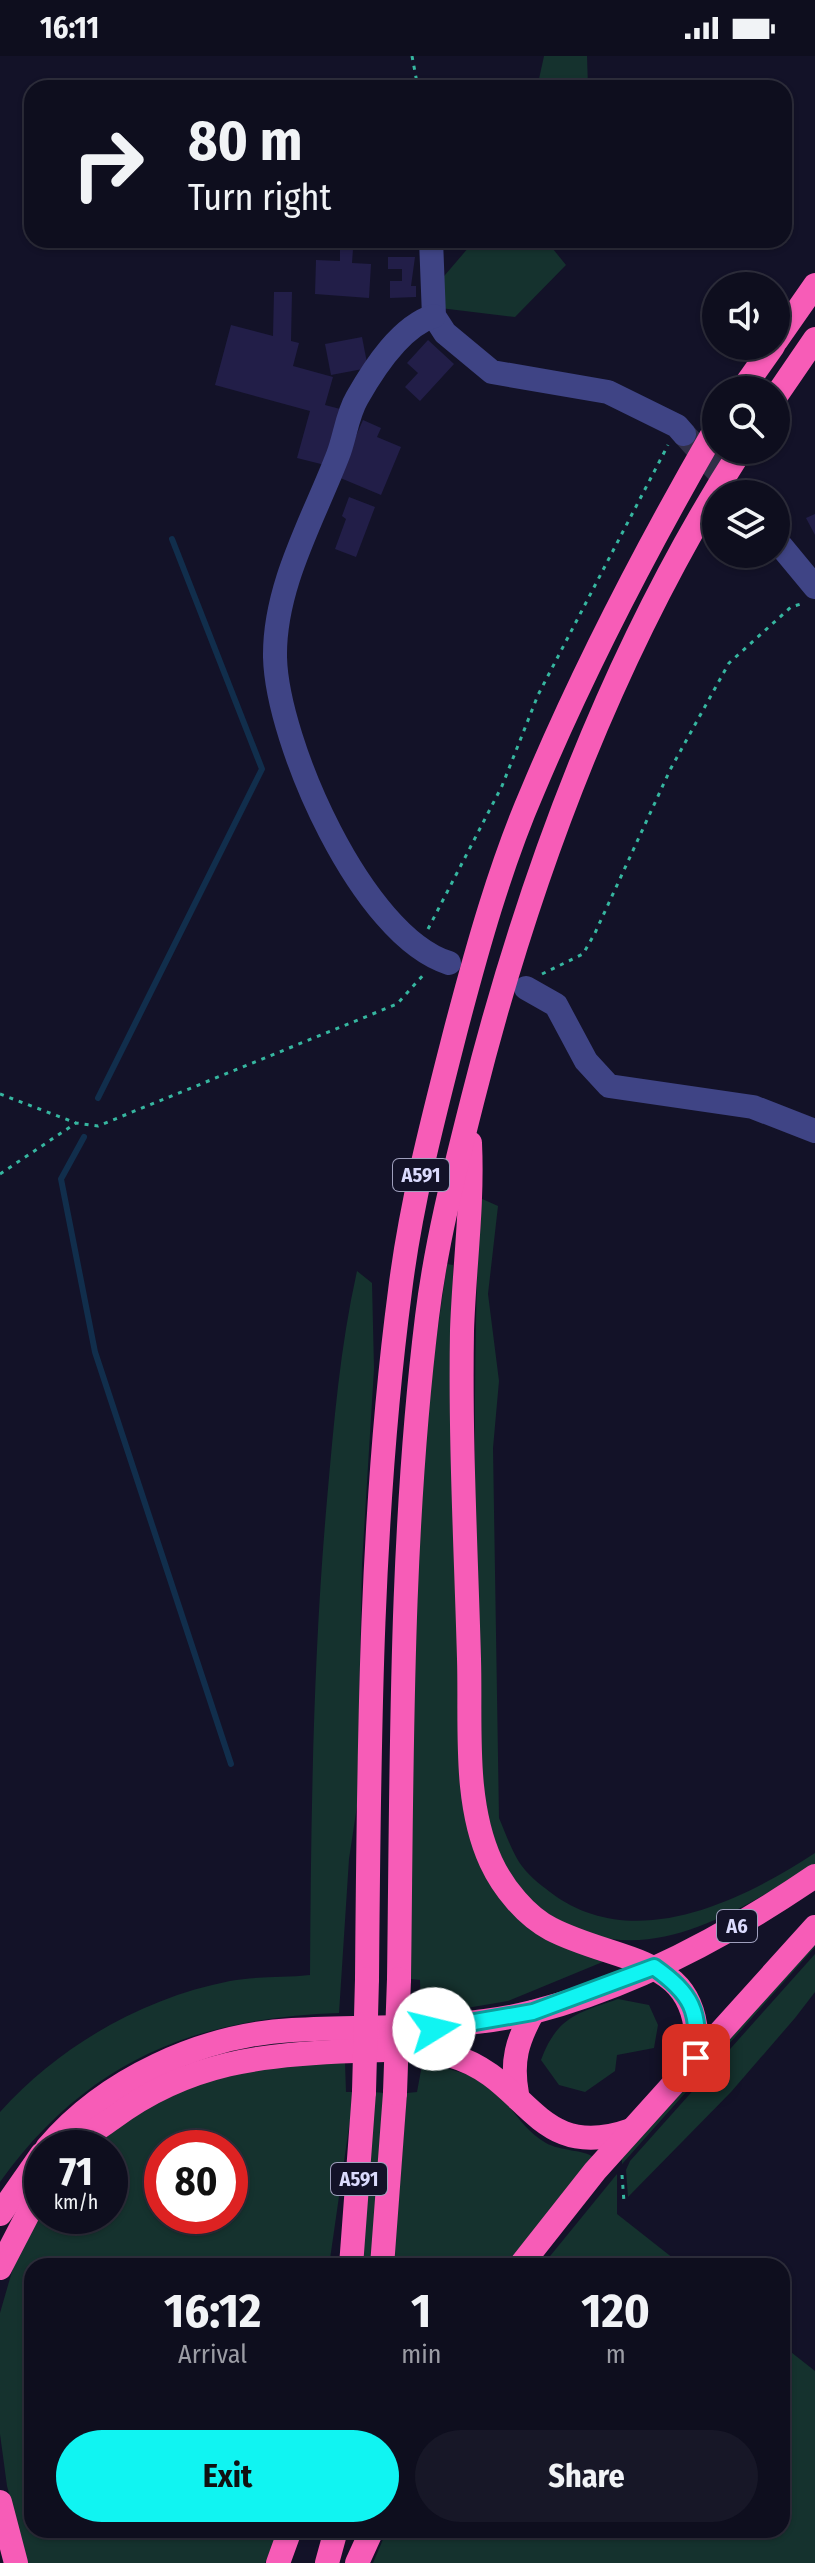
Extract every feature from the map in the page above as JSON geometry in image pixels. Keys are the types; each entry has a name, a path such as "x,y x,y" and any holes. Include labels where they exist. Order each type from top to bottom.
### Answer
{"highway":[{"path":"790,321 815,285"},
{"path":"790,376 815,339"},
{"name":"A591","path":"352,2258 364,2092 369,1744 379,1479 400,1287 430,1130 467,987 532,791 592,663 702,455"},
{"name":"A591","path":"383,2258 395,2093 404,1623 411,1475 428,1312 469,1113 523,919 573,784 622,672 675,565 733,464"},
{"path":"469,1113 472,1176 462,1334 472,1783 481,1833 492,1864 515,1900 549,1928 654,1967 680,1986 691,2003 697,2022 696,2058 631,2130 527,2258"},
{"name":"A6","path":"654,1967 719,1936 815,1876"},
{"name":"A6","path":"696,2058 815,1927"},
{"path":"66,2130 121,2086 165,2062 213,2044 290,2030 434,2029 533,2012 654,1967"},
{"path":"517,2094 512,2068 521,2034 533,2012"},
{"path":"98,2130 143,2096 221,2064 305,2053 407,2050 453,2056 483,2071 517,2094 536,2118 560,2133 605,2140 631,2130"},
{"path":"0,2214 24,2180"},
{"path":"0,2268 24,2222"},
{"path":"0,2502 16,2563"},
{"path":"278,2563 287,2538"},
{"path":"294,2563 301,2538"},
{"path":"327,2563 334,2538"},
{"path":"357,2563 368,2538"}],"street":[{"path":"431,248 434,316 445,333 492,372 608,392 681,430"},
{"path":"434,316 419,320 398,341 356,400 339,453 295,559 281,604 275,656 280,703 293,746 336,844 384,913 434,956"},
{"path":"790,560 814,594"},
{"path":"529,989 556,1005 586,1061 609,1086 753,1107 815,1131"}],"path":[{"path":"412,56 416,80"},
{"path":"0,1094 76,1123 98,1126 397,1004 434,956 538,695 681,430"},
{"path":"529,989 535,977 583,954 670,770 729,663 791,607 814,594"},
{"path":"0,1174 76,1123"}],"green space":[{"path":"544,56 587,56 588,80 539,80"},
{"path":"468,248 554,248 566,265 515,317 440,308 439,282"},
{"path":"480,1198 498,1206 488,1294 499,1381 493,1448 499,1818 519,1862 537,1882 582,1910 615,1919 650,1920 685,1914 720,1903 753,1889 815,1853 815,1864 784,1883 720,1918 686,1931 652,1939 618,1940 583,1932 549,1914 528,1897 511,1875 497,1851 488,1826 480,1766 475,1542"},
{"path":"447,1264 453,1265 452,1381 490,1875 605,1961 508,2001 455,2010 421,2011 420,1980 410,1979 415,1561 429,1390"},
{"path":"357,1271 372,1283 374,1369 362,1564 357,1806 349,1859 339,2013 237,2024 148,2054 107,2077 69,2105 44,2130 24,2130 24,2152 0,2182 0,2112 23,2088 76,2046 135,2013 198,1989 240,1979 310,1975 314,1737 322,1559 346,1328"},
{"path":"815,1943 815,1947 622,2164 622,2159"},
{"path":"815,1954 815,1992 795,2018 731,2092 628,2197 626,2170 630,2161"},
{"path":"618,1999 649,2005 658,2025 654,2048 617,2055 615,2071 585,2092 559,2085 541,2060 554,2034 580,2013"},
{"path":"300,2061 345,2063 346,2092 354,2092 330,2258 24,2258 24,2538 275,2538 265,2563 28,2563 7,2486 0,2434 0,2313 15,2261 29,2234 128,2234 128,2130 115,2130 148,2101 188,2085"},
{"path":"422,2065 476,2078 494,2090 539,2139 552,2146 593,2157 512,2258 394,2258 407,2093 417,2092"},
{"path":"373,2092 386,2093 373,2258 363,2258"},
{"path":"617,2174 617,2214 673,2258 549,2258"},
{"path":"790,2351 815,2371 815,2563 373,2563 384,2538 790,2538"}],"building":[{"path":"340,249 353,249 352,263 371,264 369,298 315,294 316,260 340,261"},
{"path":"388,257 415,257 411,286 416,286 416,297 390,298 390,281 402,281 402,269 388,269"},
{"path":"274,292 292,292 291,341 299,343 293,366 333,377 325,405 344,410 329,466 297,458 310,411 215,385 231,325 273,336"},
{"path":"362,337 368,368 331,375 325,344"},
{"path":"428,340 454,364 420,401 405,387 418,373 407,363"},
{"path":"363,420 381,428 377,437 401,447 381,495 338,477"},
{"path":"349,497 375,507 356,557 335,549 346,519 342,516"},
{"path":"815,514 815,535 806,518"}],"waterway":[{"path":"98,1098 262,769 172,539"},
{"path":"84,1137 61,1179 95,1352 231,1764"}],"tunnel":[{"path":"684,434 725,480"}],"route":[{"path":"434,2029 533,2012 654,1967 680,1986 691,2003 697,2022 696,2058"}]}
